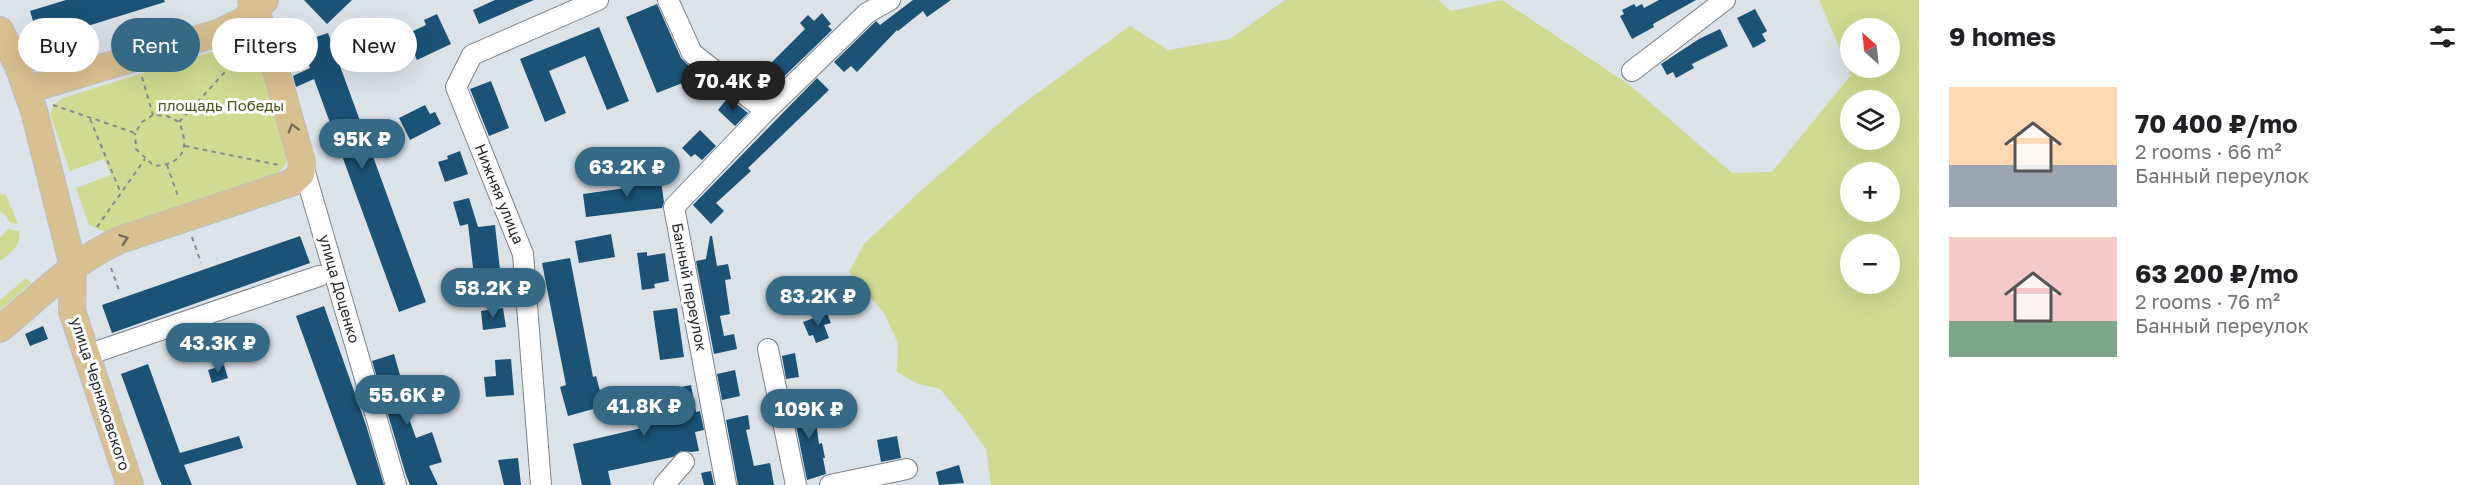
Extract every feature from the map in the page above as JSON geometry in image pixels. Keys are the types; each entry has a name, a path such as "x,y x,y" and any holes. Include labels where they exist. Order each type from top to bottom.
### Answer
{"main road":[{"path":"27,90 234,27 257,3"},
{"path":"0,328 73,266 98,250 120,240 291,183 301,174 294,164 268,42 257,3"},
{"path":"0,30 27,90 73,266"},
{"name":"улица Черняховского","path":"73,266 72,311 130,485"}],"street":[{"name":"Нижняя улица","path":"541,485 523,254 456,87 472,55 598,0"},
{"path":"668,0 692,53 766,111"},
{"name":"Банный переулок","path":"726,485 674,207 766,111 867,13 890,0"},
{"path":"1632,71 1725,0"},
{"name":"улица Доценко","path":"294,164 396,485"},
{"path":"87,355 320,276"},
{"path":"768,349 796,485"},
{"path":"664,485 684,462"},
{"path":"830,485 907,469"}],"path":[{"path":"178,122 225,72"},
{"path":"141,74 153,115"},
{"path":"53,105 135,134"},
{"path":"153,115 167,116 178,122 185,146 180,157 167,165 154,166 136,149 135,134 142,122 153,115"},
{"path":"90,119 121,192"},
{"path":"185,146 294,164"},
{"path":"97,227 145,159"},
{"path":"167,165 182,208"},
{"path":"191,235 201,264"},
{"path":"109,262 120,293"}],"green space":[{"path":"1285,0 1438,0 1451,11 1502,0 1631,86 1732,173 1772,172 1849,78 1900,78 1900,18 1840,18 1840,49 1819,0 1919,0 1919,485 991,485 986,449 940,389 916,383 897,372 898,343 884,313 849,272 864,244 925,187 1017,108 1130,26 1168,50 1230,39"},
{"name":"площадь Победы","path":"212,52 212,72 263,72 288,148 286,163 278,173 269,178 115,232 105,232 89,225 76,188 111,175 104,159 70,171 50,115 53,105 63,98 147,72 200,72 200,55"},
{"path":"0,194 6,195 18,224 9,222 0,211"},
{"path":"8,229 19,231 18,241 14,249 0,261 0,238"},
{"path":"26,278 31,283 0,310 0,300"}],"building":[{"path":"66,0 164,0 165,2 99,22 99,18 32,18 30,11"},
{"path":"304,0 352,0 333,18 330,18 327,24"},
{"path":"495,0 534,0 479,24 473,10"},
{"path":"913,0 951,0 927,17 923,11 897,30 857,72 851,66 844,72 834,62 876,21 880,25"},
{"path":"1659,0 1696,0 1653,24 1654,27 1632,39 1620,16 1624,14 1622,10 1634,4 1636,7 1642,4 1644,8"},
{"path":"657,4 681,58 690,67 695,78 657,93 626,17"},
{"path":"1755,9 1767,31 1762,34 1766,41 1753,48 1737,18"},
{"path":"822,13 831,24 828,26 832,30 765,95 745,77 760,63 765,69 805,29 800,23 808,15 814,21"},
{"path":"437,14 451,44 417,60 417,29 426,25 424,20"},
{"path":"599,27 629,101 607,110 585,56 549,71 566,113 545,122 520,59"},
{"path":"1720,29 1728,46 1692,64 1694,68 1676,78 1673,72 1667,75 1661,64 1699,39"},
{"path":"328,33 330,72 342,72 426,302 399,312 314,79 296,87 293,76 302,72 318,72 318,36"},
{"path":"817,78 829,90 748,168 751,171 716,203 724,211 711,224 693,205"},
{"path":"491,81 509,128 489,136 470,89"},
{"path":"726,100 730,104 733,101 748,113 735,126 718,110"},
{"path":"425,105 430,114 435,112 441,124 410,140 399,118"},
{"path":"700,130 716,146 702,160 695,154 691,157 682,148"},
{"path":"460,151 468,174 445,182 438,162"},
{"path":"660,174 664,202 662,208 586,217 583,194 633,187 632,178"},
{"path":"469,198 478,227 495,225 502,288 472,292 470,276 474,276 468,224 460,226 453,202"},
{"path":"611,234 615,257 579,263 575,241"},
{"path":"300,236 310,263 112,333 102,305"},
{"path":"710,236 712,236 717,266 728,264 731,279 725,280 730,314 720,316 724,336 734,334 737,349 714,354 696,261 706,259"},
{"path":"647,252 647,256 665,253 669,281 654,284 655,288 642,290 637,253"},
{"path":"570,258 593,377 596,376 604,406 568,416 560,387 566,385 542,263"},
{"path":"845,287 852,311 836,315 830,290"},
{"path":"324,306 366,425 384,485 357,485 296,316"},
{"path":"503,308 506,327 483,330 481,311"},
{"path":"677,308 684,357 660,360 653,311"},
{"path":"827,313 831,323 824,325 829,338 816,343 813,335 809,336 803,322"},
{"path":"43,326 48,339 30,346 25,334"},
{"path":"795,353 799,377 786,379 782,356"},
{"path":"394,354 400,375 394,377 401,398 416,393 422,411 408,416 416,438 432,432 442,462 429,466 438,485 410,485 406,475 372,361"},
{"path":"511,359 514,395 486,397 484,377 496,376 495,360"},
{"path":"148,364 180,453 239,436 243,448 184,465 192,485 162,485 158,476 121,374"},
{"path":"224,365 228,378 212,383 208,370"},
{"path":"735,370 740,396 722,400 717,374"},
{"path":"691,385 696,412 700,411 704,430 695,432 699,451 681,451 673,457 608,471 611,485 582,485 573,444 642,428 636,396"},
{"path":"813,400 826,474 807,480 792,405"},
{"path":"748,415 750,429 746,430 754,466 770,463 774,485 738,485 726,420"},
{"path":"897,436 901,458 881,462 877,440"},
{"path":"518,458 521,485 504,485 498,460"},
{"path":"959,465 964,483 939,485 936,472"},
{"path":"711,471 714,485 704,485 701,473"}]}
